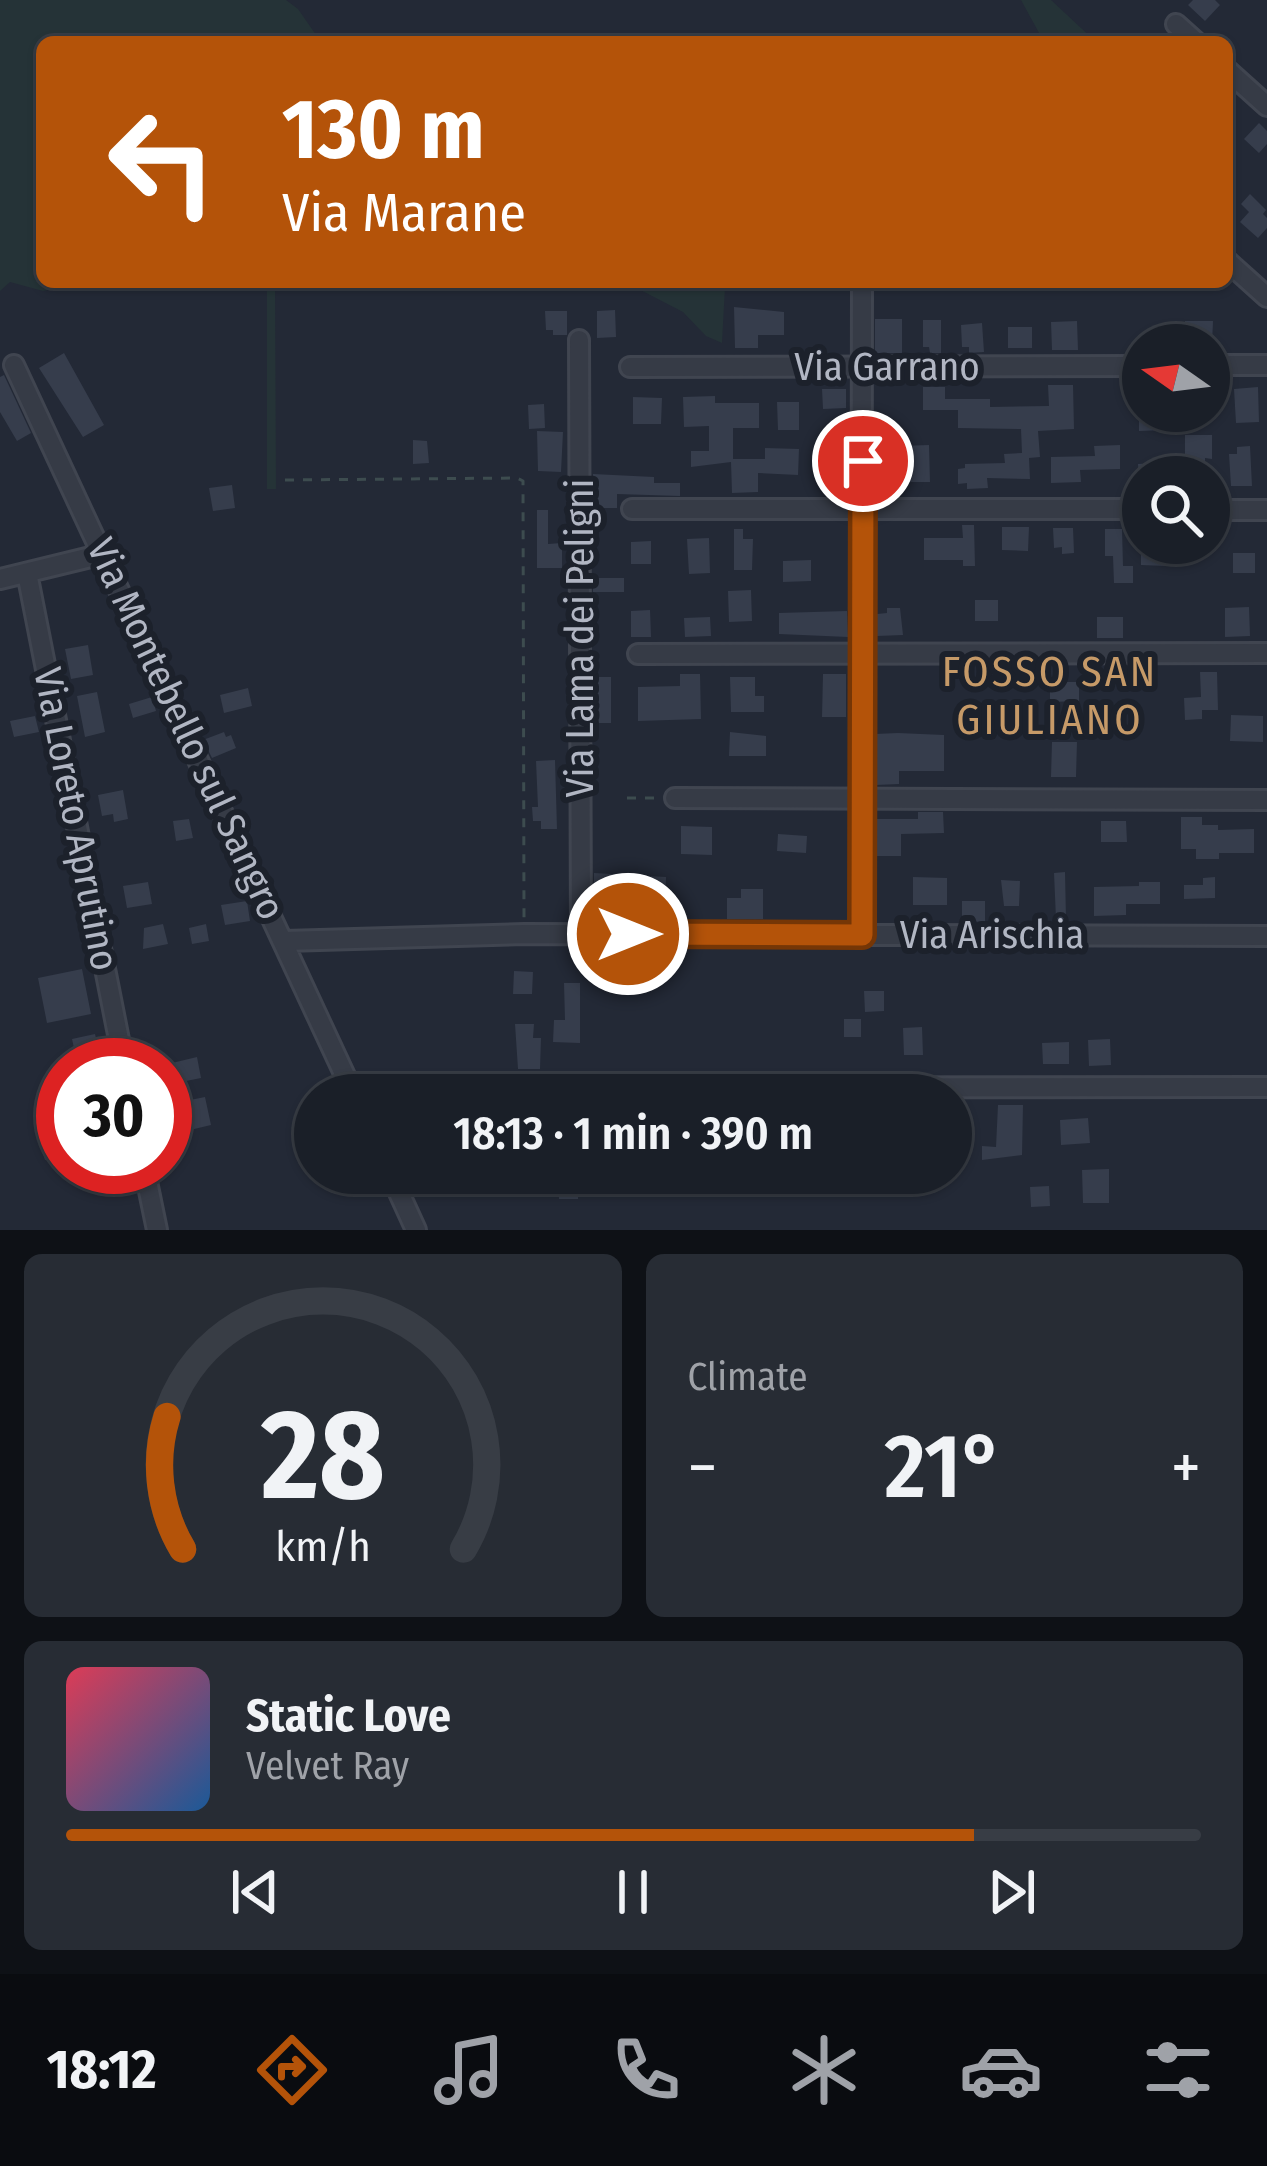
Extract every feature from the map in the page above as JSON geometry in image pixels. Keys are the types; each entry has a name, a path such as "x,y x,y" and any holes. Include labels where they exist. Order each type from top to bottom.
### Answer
{"street":[{"path":"1176,24 1189,36"},
{"path":"1233,75 1267,106"},
{"path":"1233,266 1267,296"},
{"path":"862,288 862,935"},
{"name":"Via Lama dei Peligni","path":"579,340 581,934"},
{"name":"Via Montebello sul Sangro","path":"14,365 345,1074"},
{"path":"1230,365 1267,365"},
{"name":"Via Garrano","path":"630,367 1122,366"},
{"path":"632,509 1122,509"},
{"path":"1230,510 1267,510"},
{"path":"0,579 104,554"},
{"name":"Via Loreto Aprutino","path":"27,574 119,1038"},
{"path":"638,654 1267,653"},
{"path":"675,798 1267,800"},
{"name":"Via Arischia","path":"285,941 524,934 1267,936"},
{"path":"972,1089 1267,1088"},
{"path":"150,1194 157,1230"},
{"path":"400,1194 416,1230"}],"path":[{"path":"284,480 523,481 524,934"},
{"path":"627,798 675,798"}],"shaded area":[{"path":"0,0 286,0 298,9 317,36 36,36 36,288 58,288 43,291 10,282 0,291"},
{"path":"1021,0 1051,0 1090,36 1041,36"},
{"path":"267,288 275,288 276,489 267,489"},
{"path":"637,288 725,288 722,343 706,336 683,312"}],"building":[{"path":"1193,0 1215,0 1220,5 1205,21 1188,5"},
{"path":"1259,123 1267,131 1267,144 1259,153 1244,139"},
{"path":"1250,194 1266,210 1267,228 1258,238 1240,222 1249,212 1241,204"},
{"path":"734,307 784,312 784,335 758,335 758,348 735,348"},
{"path":"615,310 616,337 597,338 597,311"},
{"path":"545,311 567,311 567,335 546,330"},
{"path":"875,319 902,319 902,353 875,353"},
{"path":"923,320 941,320 941,353 923,347"},
{"path":"1077,321 1078,350 1052,350 1051,322"},
{"path":"982,323 984,352 969,353 969,347 962,347 961,325"},
{"path":"1008,327 1032,327 1032,348 1008,348"},
{"path":"64,353 104,425 83,437 39,368"},
{"path":"4,375 31,433 17,441 0,412 0,377"},
{"path":"1048,385 1073,385 1074,429 1038,431 1040,457 1029,458 1030,479 987,478 988,488 967,489 967,483 958,484 958,469 965,464 1005,463 1004,454 1022,453 1021,429 958,428 958,410 923,410 923,387 945,387 945,399 990,399 990,407 1049,406"},
{"path":"1258,387 1259,422 1236,423 1234,389"},
{"path":"822,389 846,389 846,408 823,409"},
{"path":"715,396 715,403 759,403 759,428 733,428 733,459 765,459 765,448 799,449 798,475 758,473 758,492 732,493 731,462 691,467 691,451 709,451 709,426 684,427 683,397"},
{"path":"633,397 662,398 661,424 633,424"},
{"path":"777,402 799,402 799,430 778,430"},
{"path":"544,404 545,428 529,429 528,405"},
{"path":"537,431 563,432 561,472 538,471"},
{"path":"1185,435 1212,435 1212,456 1185,456"},
{"path":"413,440 427,441 429,463 413,464"},
{"path":"929,445 930,482 900,482 900,446"},
{"path":"1120,445 1120,469 1080,470 1081,482 1051,483 1051,457 1095,456 1094,446"},
{"path":"1250,446 1252,486 1231,486 1229,454 1237,454 1237,447"},
{"path":"839,463 844,495 825,496 820,468"},
{"path":"593,474 680,483 680,496 617,494 617,508 593,508"},
{"path":"232,485 235,508 213,511 209,488"},
{"path":"537,510 548,510 548,544 562,543 562,568 537,568"},
{"path":"962,525 974,525 975,566 963,566 963,560 924,560 924,538 963,538"},
{"path":"1002,527 1029,527 1028,551 1002,550"},
{"path":"1053,528 1073,528 1074,553 1062,554 1062,547 1054,548"},
{"path":"734,529 743,529 743,539 753,539 752,570 734,570"},
{"path":"1105,529 1122,529 1122,564 1133,566 1133,583 1114,583 1113,556 1105,556"},
{"path":"709,538 710,573 689,574 687,539"},
{"path":"651,541 651,564 631,564 631,542"},
{"path":"1233,553 1255,553 1255,573 1233,573"},
{"path":"811,560 811,581 783,582 783,561"},
{"path":"593,578 624,578 624,592 593,592"},
{"path":"751,590 752,621 729,622 728,591"},
{"path":"975,600 998,600 998,621 975,621"},
{"path":"1249,607 1250,636 1225,637 1225,608"},
{"path":"887,608 900,608 903,635 877,636 877,614 887,613"},
{"path":"650,610 651,637 631,637 631,611"},
{"path":"847,611 848,637 779,634 779,613"},
{"path":"710,617 711,636 685,637 684,618"},
{"path":"1097,617 1123,617 1123,638 1097,638"},
{"path":"88,645 93,675 71,679 65,649"},
{"path":"1200,672 1217,672 1218,710 1202,710 1202,719 1185,720 1184,698 1201,697"},
{"path":"680,674 700,674 701,719 638,721 638,687 680,686"},
{"path":"823,674 846,674 846,717 822,717"},
{"path":"594,677 611,677 611,723 594,723"},
{"path":"730,677 755,677 755,696 764,696 764,712 731,712"},
{"path":"1050,682 1079,682 1079,701 1050,702"},
{"path":"248,688 252,706 224,713 220,695"},
{"path":"97,692 105,732 85,737 77,696"},
{"path":"152,697 156,711 133,718 129,704"},
{"path":"1231,715 1263,716 1263,742 1230,741"},
{"path":"35,716 39,732 14,737 10,721"},
{"path":"224,732 226,737 231,735 236,748 212,758 203,740"},
{"path":"730,732 766,736 766,756 729,756"},
{"path":"875,734 944,735 944,771 899,771 899,784 876,785"},
{"path":"1052,742 1077,742 1076,777 1051,777"},
{"path":"555,760 557,829 541,829 541,821 533,821 532,807 538,807 536,761"},
{"path":"123,790 128,819 114,822 113,814 102,816 98,795"},
{"path":"918,812 943,812 944,833 901,834 901,856 877,856 877,819 918,819"},
{"path":"1181,817 1202,817 1202,825 1218,825 1218,830 1254,829 1254,853 1219,853 1219,859 1196,859 1196,849 1181,849"},
{"path":"189,819 193,838 176,841 173,821"},
{"path":"1101,821 1126,821 1127,842 1101,842"},
{"path":"681,826 712,827 712,855 681,854"},
{"path":"778,834 807,836 806,853 777,851"},
{"path":"1065,872 1066,919 1056,919 1054,873"},
{"path":"594,873 666,877 665,918 594,921"},
{"path":"913,877 947,878 947,905 913,905"},
{"path":"1215,877 1215,898 1184,899 1184,885 1203,885 1203,878"},
{"path":"1001,880 1020,881 1019,906 1004,906"},
{"path":"148,882 152,904 127,908 123,886"},
{"path":"1139,882 1160,882 1160,904 1126,904 1126,915 1094,916 1094,887 1139,886"},
{"path":"741,889 763,889 763,919 727,919 727,898 741,898"},
{"path":"247,901 250,921 225,925 221,905"},
{"path":"962,901 985,901 985,922 962,921"},
{"path":"163,924 168,944 143,949 144,928"},
{"path":"206,924 209,941 192,944 189,928"},
{"path":"82,969 91,1014 47,1023 38,978"},
{"path":"514,971 533,972 532,994 513,994"},
{"path":"564,983 580,983 580,1043 553,1042 554,1020 565,1020"},
{"path":"864,991 884,991 884,1011 865,1012"},
{"path":"844,1019 861,1019 861,1037 844,1037"},
{"path":"515,1024 534,1024 533,1038 541,1038 540,1069 518,1069"},
{"path":"922,1027 923,1055 904,1055 903,1028"},
{"path":"1110,1039 1111,1065 1089,1066 1088,1040"},
{"path":"1069,1042 1069,1064 1043,1064 1042,1043"},
{"path":"197,1057 201,1078 192,1080 192,1058"},
{"path":"205,1097 211,1125 192,1130 192,1100"},
{"path":"998,1105 1023,1105 1022,1155 982,1160 982,1146 996,1147"},
{"path":"1088,1118 1090,1143 1061,1145 1060,1120"},
{"path":"1109,1169 1109,1203 1083,1203 1082,1170"},
{"path":"1049,1186 1050,1206 1031,1207 1030,1187"},
{"path":"559,1194 578,1194 578,1199 559,1199"}],"district":[{"name":"FOSSO SAN GIULIANO","path":"1050,696"}],"route":[{"path":"628,934 862,935 863,461"}]}
